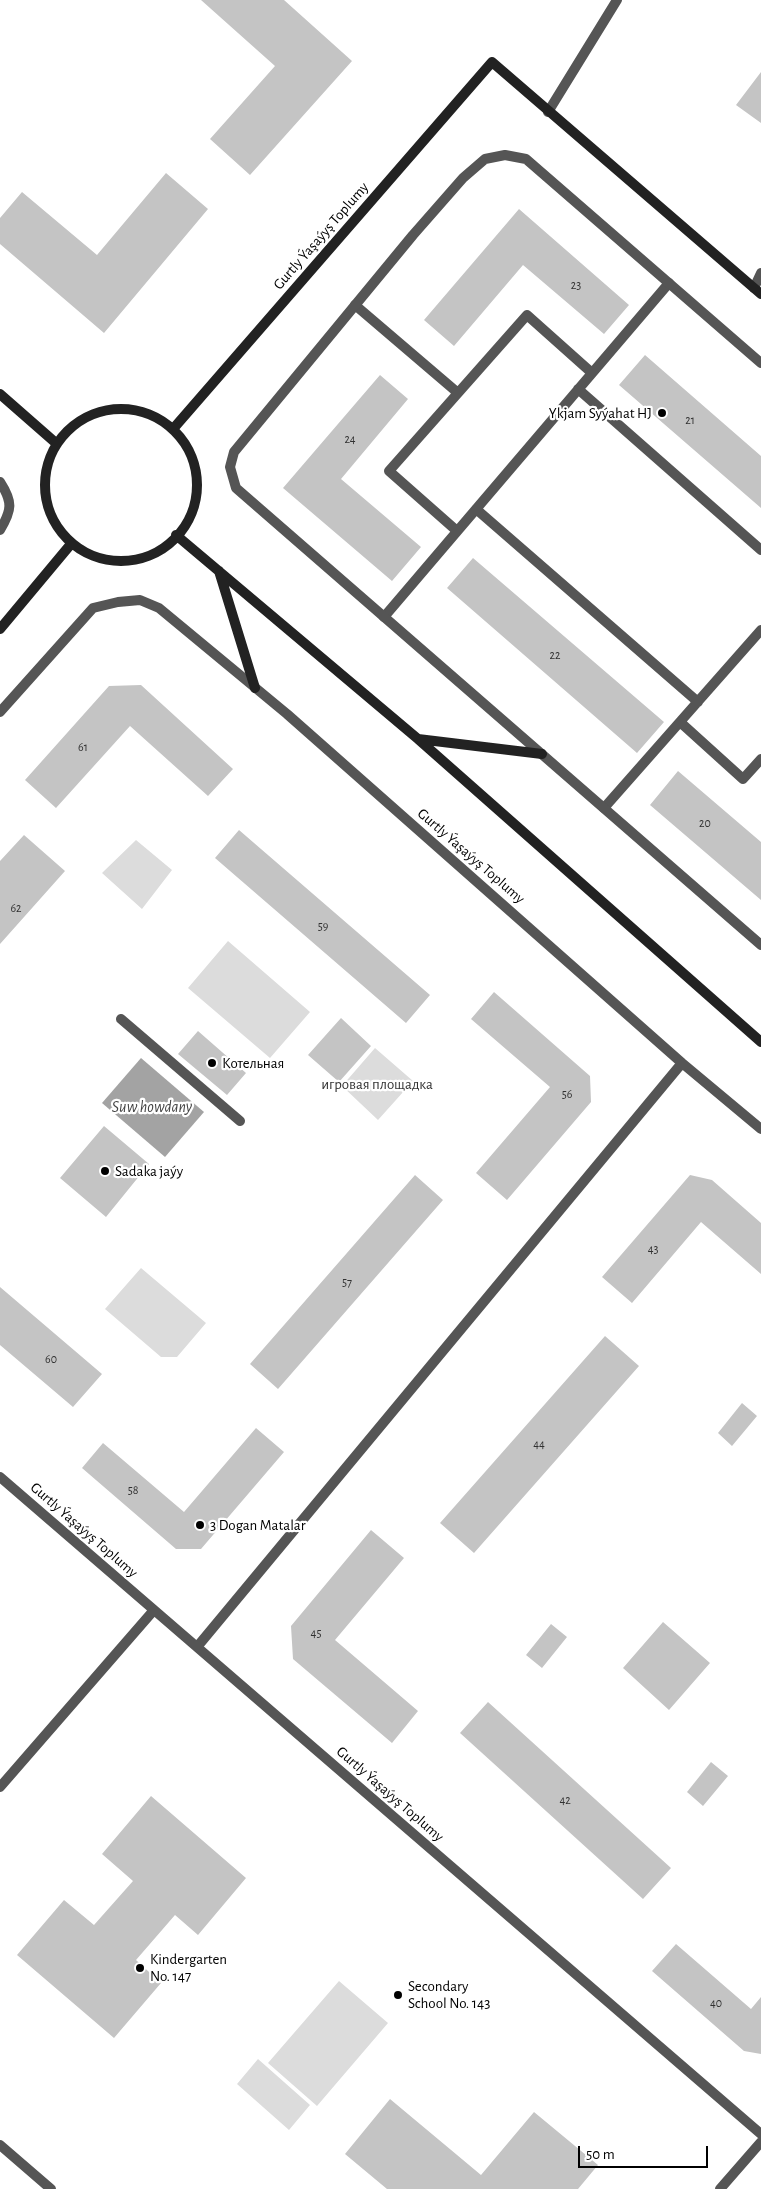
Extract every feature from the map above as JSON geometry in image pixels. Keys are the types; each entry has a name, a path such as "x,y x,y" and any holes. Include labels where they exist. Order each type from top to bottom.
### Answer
{"street":[{"path":"617,0 548,112 757,291 761,273"},
{"name":"Gurtly Ýaşaýyş Toplumy","path":"173,430 492,62 548,112"},
{"path":"761,363 526,159 505,155 485,159 463,178 234,452 230,467 236,488 761,946"},
{"path":"384,617 669,284"},
{"path":"356,305 458,393"},
{"path":"457,531 389,471 527,315 592,373"},
{"path":"578,389 761,550"},
{"path":"0,394 57,444"},
{"path":"119,409 148,414 173,430 191,454 196,469 196,500 192,514 184,528 164,549 151,556 124,562 96,558 72,544 54,523 45,497 46,469 57,444 77,422 105,411 119,409"},
{"path":"0,482 9,496 10,512 0,530"},
{"path":"476,508 698,702"},
{"path":"176,535 418,740 761,1042"},
{"path":"0,629 72,544"},
{"path":"218,570 255,688"},
{"name":"Gurtly Ýaşaýyş Toplumy","path":"0,712 93,608 118,602 140,600 159,608 255,688 682,1063 761,1129"},
{"path":"604,808 761,630"},
{"path":"680,722 743,779 761,759"},
{"path":"418,740 542,754"},
{"path":"121,1019 240,1121"},
{"path":"197,1647 682,1063"},
{"name":"Gurtly Ýaşaýyş Toplumy","path":"0,1477 761,2134"},
{"path":"0,1787 154,1610"},
{"path":"720,2189 761,2142"},
{"path":"0,2145 51,2189"}],"green space":[{"path":"136,840 172,870 142,909 102,873"},
{"path":"228,941 310,1012 270,1058 188,988"},
{"name":"игровая площадка","path":"375,1048 413,1081 378,1120 342,1086"},
{"path":"141,1268 206,1323 177,1357 161,1357 105,1309"},
{"path":"339,1981 388,2023 317,2106 268,2063"},
{"path":"258,2059 310,2105 289,2130 237,2084"}],"water":[{"name":"Suw howdany","path":"141,1058 204,1112 165,1157 102,1103"}],"building":[{"path":"201,0 284,0 352,61 250,175 210,139 275,66"},
{"path":"761,72 761,123 736,105"},
{"path":"166,173 208,209 104,333 0,244 0,218 22,192 97,255"},
{"path":"519,209 629,305 604,334 523,265 454,346 424,320"},
{"path":"645,355 761,456 761,508 619,385"},
{"path":"380,375 408,399 341,479 421,547 392,581 283,488"},
{"path":"473,558 664,722 637,753 447,588"},
{"path":"141,685 233,769 208,796 130,726 56,808 25,780 109,686"},
{"path":"678,771 761,842 761,900 650,805"},
{"path":"239,830 430,995 406,1023 215,858"},
{"path":"24,835 65,871 0,944 0,861"},
{"path":"494,992 590,1076 591,1102 507,1200 476,1173 550,1087 471,1019"},
{"path":"341,1018 371,1046 339,1082 308,1055"},
{"name":"Котельная","path":"198,1031 246,1073 227,1095 178,1054"},
{"name":"Sadaka jaýy","path":"104,1126 149,1164 106,1217 60,1178"},
{"path":"415,1175 443,1200 278,1389 250,1364"},
{"path":"690,1175 712,1180 761,1223 761,1274 701,1222 632,1303 602,1277"},
{"path":"0,1287 102,1374 73,1407 0,1345"},
{"path":"605,1336 639,1366 474,1553 440,1523"},
{"path":"742,1403 757,1416 732,1446 718,1433"},
{"path":"256,1428 284,1452 201,1549 176,1549 82,1468 103,1443 184,1512"},
{"path":"371,1530 404,1558 335,1640 418,1711 392,1743 293,1659 291,1626"},
{"path":"663,1622 710,1663 669,1710 623,1668"},
{"path":"551,1624 567,1637 542,1668 526,1655"},
{"path":"488,1702 671,1868 643,1899 460,1733"},
{"path":"711,1762 728,1776 703,1806 687,1792"},
{"path":"151,1796 246,1878 198,1935 175,1915 136,1960 161,1983 114,2038 17,1955 64,1900 94,1925 133,1881 102,1854"},
{"path":"676,1944 751,2009 761,1997 761,2054 744,2051 652,1971"},
{"path":"390,2099 481,2175 534,2112 598,2165 578,2189 387,2189 345,2154"}],"place":[{"name":"Ykjam Syýahat HJ","path":"662,413"},
{"name":"Котельная","path":"212,1063"},
{"name":"Sadaka jaýy","path":"105,1171"},
{"name":"3 Dogan Matalar","path":"200,1525"},
{"name":"Kindergarten No. 147","path":"140,1968"},
{"name":"Secondary School No. 143","path":"398,1995"}]}
